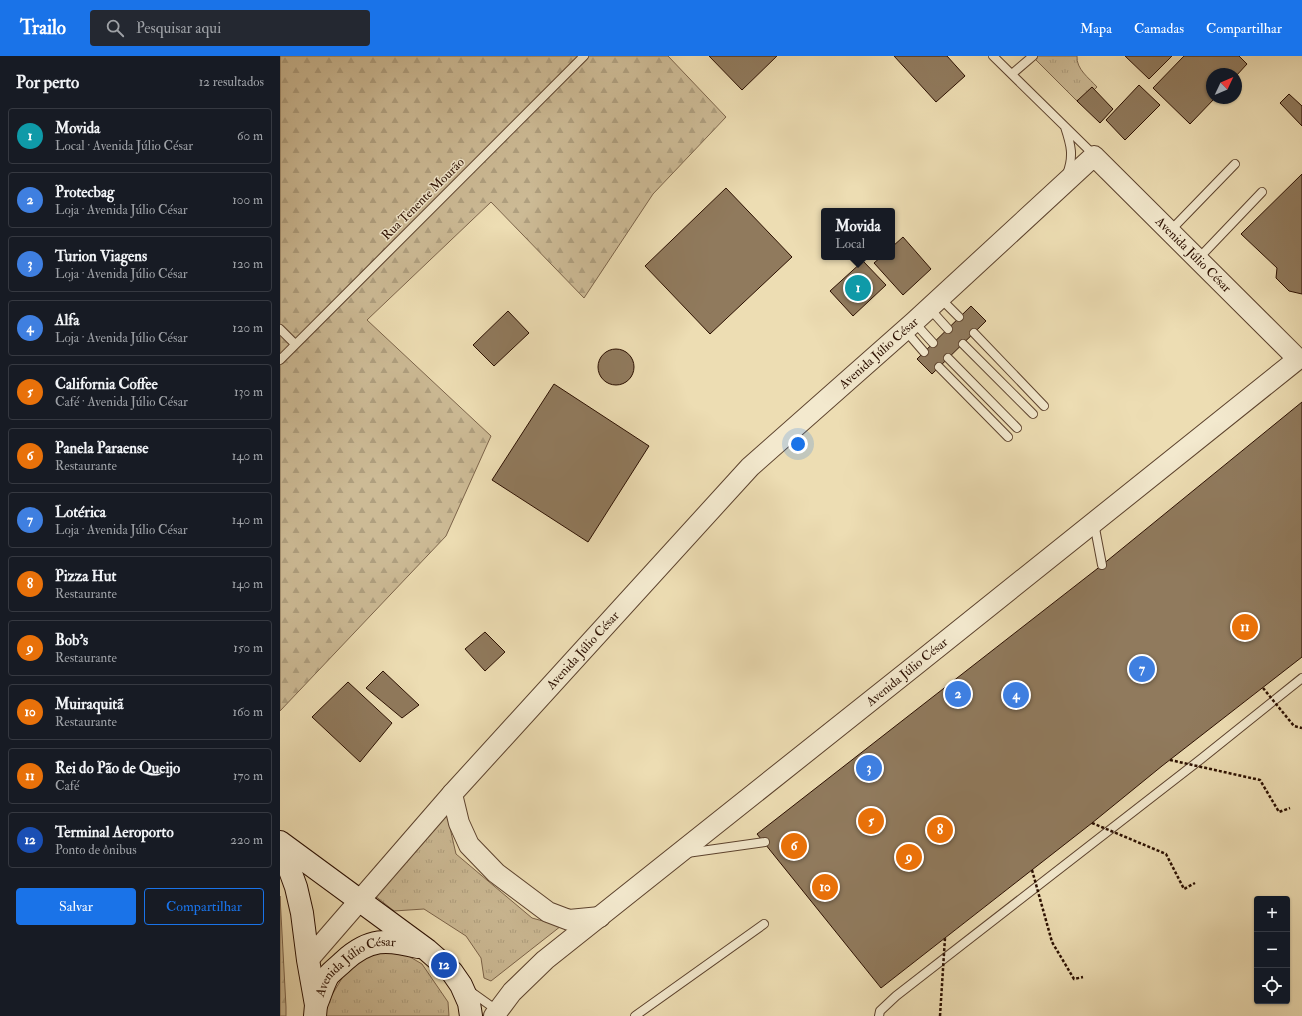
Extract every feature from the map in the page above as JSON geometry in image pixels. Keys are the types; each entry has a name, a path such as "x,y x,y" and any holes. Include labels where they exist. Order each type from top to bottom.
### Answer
{"main road":[{"path":"280,843 359,900"},
{"name":"Avenida Júlio César","path":"280,843 296,887 306,935 315,1010"},
{"name":"Avenida Júlio César","path":"359,900 427,950 452,972 461,985 469,1003 472,1016"},
{"name":"Avenida Júlio César","path":"315,1010 328,976 351,954 369,944 384,941 400,942 427,950"}],"street":[{"name":"Avenida Júlio César","path":"308,960 452,794 750,466 934,303 1094,156 1301,361 1094,522 545,960 512,992 499,1014"},
{"path":"452,794 460,823 469,845 496,873 548,912 569,920 600,917"}],"lane":[{"name":"Rua Tenente Mourão","path":"280,360 584,56"},
{"path":"994,56 1094,156"},
{"path":"1012,74 1033,56"},
{"path":"1064,125 1070,141 1072,153 1064,184"},
{"path":"1170,232 1235,164"},
{"path":"1198,259 1262,192"},
{"path":"934,303 959,317"},
{"path":"934,303 948,329"},
{"path":"909,325 933,343"},
{"path":"909,325 924,352"},
{"path":"280,329 295,344"},
{"path":"974,333 1044,406"},
{"path":"963,344 1033,414"},
{"path":"948,358 1017,428"},
{"path":"939,367 1008,437"},
{"path":"1094,522 1102,565"},
{"path":"879,1016 880,1011 896,996 1302,678"},
{"path":"676,854 764,842"},
{"path":"635,1016 764,924"},
{"path":"461,985 499,1014"}],"path":[{"path":"1263,688 1294,726 1302,728"},
{"path":"1170,760 1260,780 1279,812 1290,808"},
{"path":"1092,823 1166,854 1184,890 1195,883"},
{"path":"1032,870 1052,942 1074,979 1083,977"},
{"path":"940,1016 945,938"}],"green space":[{"path":"280,56 668,56 726,117 653,194 584,298 491,202 367,320 491,436 446,536 280,711"},
{"path":"1032,56 1077,56 1077,61 1081,69 1097,87 1080,104"},
{"path":"447,815 456,854 532,918 561,926 491,981 484,978 481,958 466,936 424,909 394,911 374,895"},
{"path":"280,896 286,1007 286,1016 280,1016"},
{"path":"380,950 405,954 422,964 448,1002 449,1016 326,1016 327,1003 344,975 360,959"}],"building":[{"path":"709,56 777,56 742,90"},
{"path":"894,56 947,56 965,76 936,102"},
{"path":"1125,56 1172,56 1149,79"},
{"path":"1184,56 1239,56 1247,64 1242,69 1242,68 1206,68 1206,104 1209,104 1190,124 1153,88"},
{"path":"1139,85 1160,105 1125,140 1106,120"},
{"path":"1092,87 1113,109 1100,123 1077,101"},
{"path":"1289,94 1302,106 1302,126 1280,103"},
{"path":"1302,174 1302,294 1289,291 1276,278 1277,268 1241,234"},
{"path":"726,188 792,257 710,334 645,266"},
{"path":"903,237 931,269 903,295 874,263 878,260 895,260 895,244"},
{"path":"863,261 886,285 853,316 830,291"},
{"path":"971,306 986,321 932,374 917,359"},
{"path":"508,311 529,333 494,366 473,345"},
{"path":"620,349 629,354 633,360 633,374 629,380 620,385 612,385 603,380 599,374 598,363 603,354 609,350"},
{"path":"554,384 649,446 588,542 492,480"},
{"path":"1302,402 1302,657 881,988 757,834 1102,565"},
{"path":"485,632 505,652 485,671 465,649"},
{"path":"383,671 419,705 402,718 366,688"},
{"path":"348,682 392,723 360,762 312,717"}],"place":[{"name":"Movida","path":"858,288"},
{"name":"Rei do Pão de Queijo","path":"1245,627"},
{"name":"Lotérica","path":"1142,669"},
{"name":"Protecbag","path":"958,694"},
{"name":"Alfa","path":"1016,695"},
{"name":"Turion Viagens","path":"869,768"},
{"name":"California Coffee","path":"871,821"},
{"name":"Pizza Hut","path":"940,830"},
{"name":"Panela Paraense","path":"794,846"},
{"name":"Bob's","path":"909,857"},
{"name":"Muiraquitã","path":"825,887"},
{"name":"Terminal Aeroporto","path":"444,965"}]}
